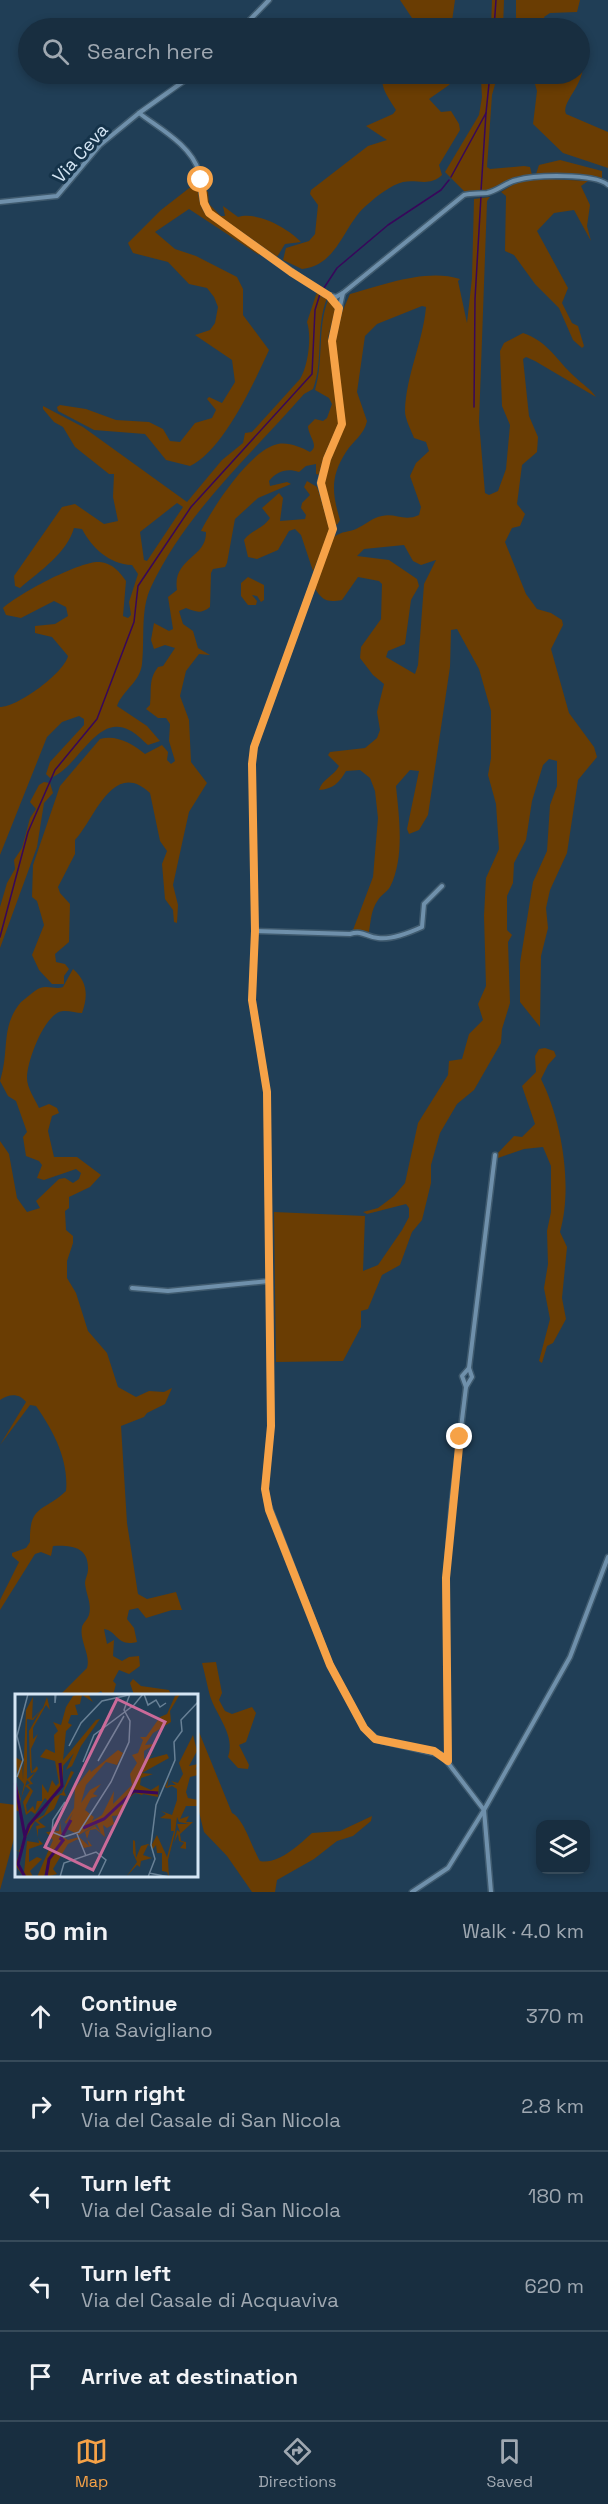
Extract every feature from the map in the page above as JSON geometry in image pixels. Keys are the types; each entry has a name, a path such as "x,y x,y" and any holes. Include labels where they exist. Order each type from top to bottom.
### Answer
{"street":[{"path":"252,18 269,0"},
{"name":"Via Ceva","path":"0,202 57,196 100,145 180,84"},
{"path":"139,113 179,143 191,156 198,170 204,203 209,213 326,295 339,308"},
{"path":"326,295 343,293 464,195 486,193 516,180 535,177 596,179 608,185"},
{"path":"343,293 332,341 342,424 327,459 321,483 333,529 254,747 252,764 255,931 252,1000 267,1092 271,1437 265,1489 269,1510 330,1665 364,1728 375,1739 434,1751 448,1761 484,1810 491,1892"},
{"path":"255,931 350,934 362,931 379,938 388,937 422,927 424,904 442,886"},
{"path":"448,1761 446,1578 452,1502 466,1387 472,1377 469,1368 495,1155"},
{"path":"132,1288 168,1291 270,1281"},
{"path":"466,1387 462,1376 469,1368"},
{"path":"412,1892 448,1869 484,1810 570,1657 608,1557"}],"shaded area":[{"path":"400,0 455,0 452,18 412,18"},
{"path":"492,0 504,0 503,18 491,18"},
{"path":"516,0 580,0 577,12 550,13 544,18 516,18"},
{"path":"382,84 450,84 429,99 441,112 451,111 459,124 460,130 439,165 442,175 428,182 403,182 380,194 360,212 333,252 314,266 302,269 283,260 286,248 309,241 315,234 318,205 310,194 311,190 368,146 387,140 366,126 393,114 396,110"},
{"path":"481,84 495,84 492,95 487,167 490,169 530,167 532,175 516,178 489,190 465,192 445,172 479,115"},
{"path":"535,84 577,84 565,108 566,114 608,132 608,168 563,153 533,124 537,91"},
{"path":"560,160 602,171 602,178 536,174 539,165"},
{"path":"549,179 588,181 581,186 590,205 587,226 591,241 574,210 554,213 537,231 568,288 562,303 572,323 578,326 584,346 582,348 573,340 559,308 535,284 514,255 505,251 506,196 501,192 519,181"},
{"path":"197,182 203,209 259,252 259,255 189,209 155,232 175,249 196,256 237,277 243,289 243,315 269,350 226,431 202,458 190,466 166,460 145,434 94,430 58,411 57,407 60,405 86,409 116,420 149,422 163,429 170,441 180,442 195,423 212,418 216,410 207,399 209,397 222,403 235,382 232,360 195,335 210,330 215,323 218,307 214,297 207,288 189,284 168,262 133,253 128,243 161,210"},
{"path":"204,188 208,192 209,204 221,216 225,216 223,206 238,217 254,216 280,226 301,242 285,244 277,257 208,211 203,195"},
{"path":"490,197 487,201 479,422 485,493 489,495 498,491 506,469 510,425 502,406 500,351 504,343 523,333 539,341 596,397 535,361 526,357 523,359 529,416 538,437 537,452 522,465 517,504 525,514 520,526 512,528 505,542 526,594 537,609 551,613 562,620 563,625 551,649 569,713 594,747 597,757 578,780 567,853 550,890 546,908 548,928 541,956 540,1027 520,1002 520,963 533,882 547,851 550,805 557,786 557,761 549,759 543,765 532,801 526,840 514,863 513,883 507,896 507,930 512,935 508,942 510,1003 502,1029 501,1043 474,1090 457,1104 440,1133 431,1165 431,1183 422,1220 412,1232 400,1265 382,1275 368,1309 361,1311 361,1327 343,1361 276,1362 274,1212 365,1216 363,1271 378,1265 402,1230 409,1217 409,1208 406,1204 367,1214 363,1212 378,1208 394,1196 405,1183 418,1123 448,1075 449,1061 462,1059 469,1034 483,1020 478,1004 486,986 484,916 486,878 499,849 496,804 488,775 491,758 491,711 479,669 457,629 451,630 450,667 428,815 419,830 409,834 407,829 419,771 410,770 396,786 400,837 395,875 390,887 379,898 374,908 369,932 353,930 373,877 378,818 375,791 370,778 360,770 346,771 335,785 319,790 339,766 328,755 330,752 365,748 377,738 380,730 377,712 384,684 373,675 360,658 361,647 381,619 382,584 379,581 358,577 342,600 332,601 322,598 314,587 334,537 379,517 387,515 409,518 419,515 421,507 410,476 416,463 429,451 426,442 414,438 405,411 408,384 422,333 426,307 422,306 377,324 365,336 357,392 367,421 337,469 334,493 340,520 337,525 334,522 322,481 345,425 334,347 335,328 350,294 390,282 433,275 460,279 458,281 467,323 472,278 474,199","holes":["404,545 413,561 421,565 436,560 424,584 418,665 415,674 386,657 388,651 405,644 411,600 419,586 417,579 389,560 357,556 364,549"]},
{"path":"317,292 327,298 321,321 318,367 313,389 304,394 201,509 182,534 151,587 145,605 141,670 117,706 147,726 160,741 148,745 129,730 117,727 107,729 97,735 60,773 50,778 46,774 50,762 84,725 84,719 79,716 62,722 47,737 0,855 0,707 8,706 39,688 58,671 68,656 52,637 35,633 35,626 55,624 68,616 66,607 54,601 21,618 6,615 3,608 50,579 79,566 100,562 115,569 126,581 123,616 128,618 131,615 129,602 138,574 132,565 116,562 102,554 82,529 74,528 65,546 52,561 20,588 15,586 14,576 62,507 75,504 104,524 118,521 113,497 114,474 109,474 75,447 63,427 54,422 43,406 83,427 187,502 222,460 243,443 245,433 252,432 300,379 308,351 307,322","holes":["177,503 183,507 147,561 144,560 140,532"]},
{"path":"328,300 335,309 328,338 340,424 331,442 320,475 316,474 316,464 306,466 299,472 282,471 275,475 269,481 270,486 287,482 291,484 258,498 235,519 227,563 225,567 213,569 211,573 210,607 201,611 186,608 179,611 183,624 193,631 198,648 210,655 199,654 186,671 180,696 189,720 191,762 207,783 189,812 173,885 178,905 177,923 174,922 173,910 165,899 162,864 167,851 160,841 150,793 137,784 125,783 115,787 97,807 75,840 75,854 58,887 60,893 70,904 69,942 55,954 56,962 65,964 69,969 64,976 64,984 52,984 39,970 32,955 44,925 37,901 32,897 33,865 60,786 100,739 112,738 124,741 145,754 162,745 168,752 167,760 171,764 175,761 169,741 170,724 166,718 158,718 146,709 150,705 155,672 158,667 163,666 175,648 165,645 154,649 151,640 154,623 169,631 173,629 168,597 177,590 177,579 184,564 205,541 206,532 201,531 224,494 245,467 267,448 278,444 294,445 310,452 313,450 314,444 308,426 315,419 323,421 327,418 332,404 329,398 315,390 323,322"},
{"path":"307,481 317,487 331,527 313,571 301,535 295,529 289,531 278,550 257,559 248,557 244,540 270,518 262,508 279,493 283,498 280,521 305,519 306,515 301,508 302,503 310,495 304,487"},
{"path":"248,577 264,585 264,600 261,602 257,596 252,595 257,601 256,605 248,605 241,596 241,583"},
{"path":"44,782 50,783 53,793 44,803 37,847 0,948 0,907 7,883 15,869 14,860 22,848 30,818 36,809 30,802 39,785"},
{"path":"73,969 84,984 85,1001 82,1013 62,1011 47,1023 33,1051 27,1082 39,1108 49,1104 57,1108 59,1113 52,1116 48,1131 54,1157 77,1157 101,1175 90,1187 69,1197 69,1208 65,1211 66,1230 73,1236 73,1243 67,1261 67,1278 76,1293 88,1331 107,1353 118,1387 136,1397 149,1391 164,1392 172,1388 165,1404 147,1413 144,1417 121,1426 127,1523 138,1594 147,1599 176,1592 182,1610 172,1610 146,1618 138,1608 129,1610 127,1619 134,1628 137,1642 121,1641 109,1630 104,1629 107,1644 114,1640 113,1656 122,1661 129,1657 139,1656 140,1666 129,1674 119,1670 113,1681 116,1684 113,1694 103,1694 101,1691 96,1694 61,1694 87,1668 88,1663 82,1632 90,1607 85,1583 88,1562 86,1556 78,1549 53,1546 51,1556 41,1552 35,1554 0,1610 0,1600 19,1562 12,1556 12,1553 26,1548 30,1542 32,1521 39,1510 66,1491 62,1457 48,1425 36,1406 30,1405 0,1445 26,1402 14,1395 0,1400 0,1141 9,1154 17,1198 27,1212 40,1208 36,1201 59,1179 65,1178 73,1183 79,1179 81,1173 76,1169 44,1180 37,1178 42,1165 39,1161 26,1156 23,1137 27,1132 16,1101 8,1096 0,1081 8,1030 14,1011 21,1002 40,988 63,987"},
{"path":"539,1049 554,1051 556,1056 541,1079 555,1114 560,1134 565,1195 560,1232 567,1247 562,1298 566,1319 553,1343 547,1346 542,1363 539,1361 550,1319 544,1288 548,1264 547,1231 551,1212 551,1166 543,1147 524,1149 498,1158 498,1153 514,1136 522,1137 535,1124 522,1086 536,1072 535,1056"},
{"path":"216,1662 222,1693 219,1700 225,1711 232,1714 252,1707 256,1713 246,1742 239,1745 249,1765 248,1769 238,1768 228,1757 230,1749 227,1733 210,1696 202,1663"},
{"path":"133,1679 141,1686 169,1690 171,1694 134,1694 130,1683"},
{"path":"198,1729 232,1813 244,1827 260,1861 281,1857 312,1833 340,1831 372,1816 371,1821 353,1836 337,1841 314,1859 277,1880 275,1892 252,1892 227,1856 204,1832 198,1808"},
{"path":"0,1803 15,1805 15,1835 0,1890"}],"waterway":[{"path":"495,18 496,0"},
{"path":"451,177 486,113 489,84"},
{"path":"481,191 486,113"},
{"path":"0,937 28,832 55,770 97,719 134,622 138,586 191,507 312,374 315,310 320,294 337,268 388,225 441,190 449,180"},
{"path":"474,407 475,299 481,196"}],"route":[{"path":"201,180 204,203 209,213 291,272 329,296 339,308 332,341 333,369 342,411 342,424 327,459 321,483 333,529 316,570 254,747 252,764 255,931 252,1000 267,1092 271,1449 266,1496 269,1510 330,1665 364,1728 375,1739 434,1751 448,1761 446,1578 460,1437"}]}
